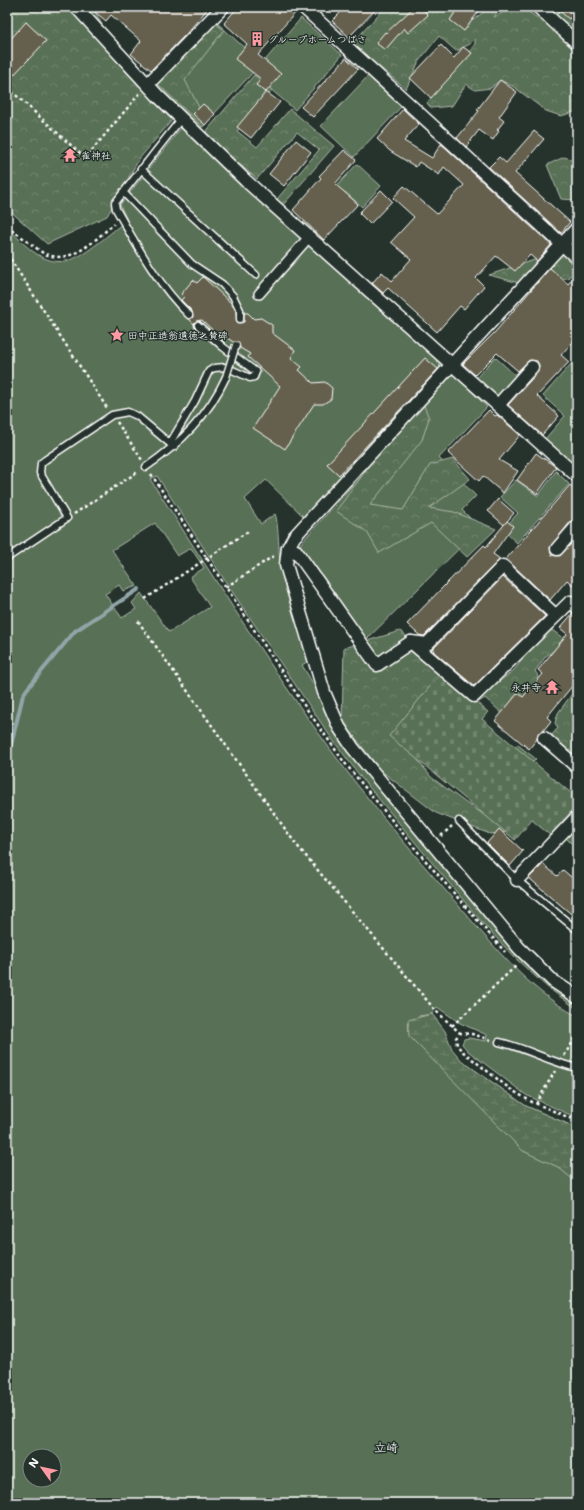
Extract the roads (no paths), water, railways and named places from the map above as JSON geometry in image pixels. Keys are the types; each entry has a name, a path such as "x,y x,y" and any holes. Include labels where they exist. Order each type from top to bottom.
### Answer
{"street":[{"path":"76,7 158,96 181,118 309,237 499,404 577,476"},
{"path":"148,84 223,7"},
{"path":"303,7 577,258"},
{"path":"538,7 577,43"},
{"path":"577,228 302,528 288,548 286,565 324,692 340,727 350,743 519,948 540,969 577,997"},
{"path":"259,294 309,237"},
{"path":"499,404 532,367"},
{"path":"557,549 577,526"},
{"path":"288,548 296,551 377,665 411,642 427,644 503,566 555,615"},
{"path":"411,642 474,696 555,615 570,602 577,607"},
{"path":"544,738 577,767"},
{"path":"517,880 577,817"}],"lane":[{"path":"181,118 115,203 116,209 121,218 162,284 189,315"},
{"path":"141,169 256,275"},
{"path":"123,192 192,264 222,284 233,296 240,310 240,319"},
{"path":"172,445 209,371 214,368 226,367 250,378 254,377 256,372 223,347 198,325"},
{"path":"146,467 172,445 185,437 203,417 226,377 236,345"},
{"path":"7,558 67,518 40,473 41,464 112,415 132,412 172,445"},
{"path":"459,821 517,880 577,930"},
{"path":"499,1042 520,1047 561,1064 577,1068"}],"waterway":[{"path":"7,762 23,695 27,689 75,631 139,589"}],"place":[{"name":"グループホームつばさ","path":"257,39"},
{"name":"雀神社","path":"70,155"},
{"name":"田中正造翁遺徳之賛碑","path":"117,335"},
{"name":"永井寺","path":"552,687"}],"district":[{"name":"立崎","path":"386,1448"}]}
